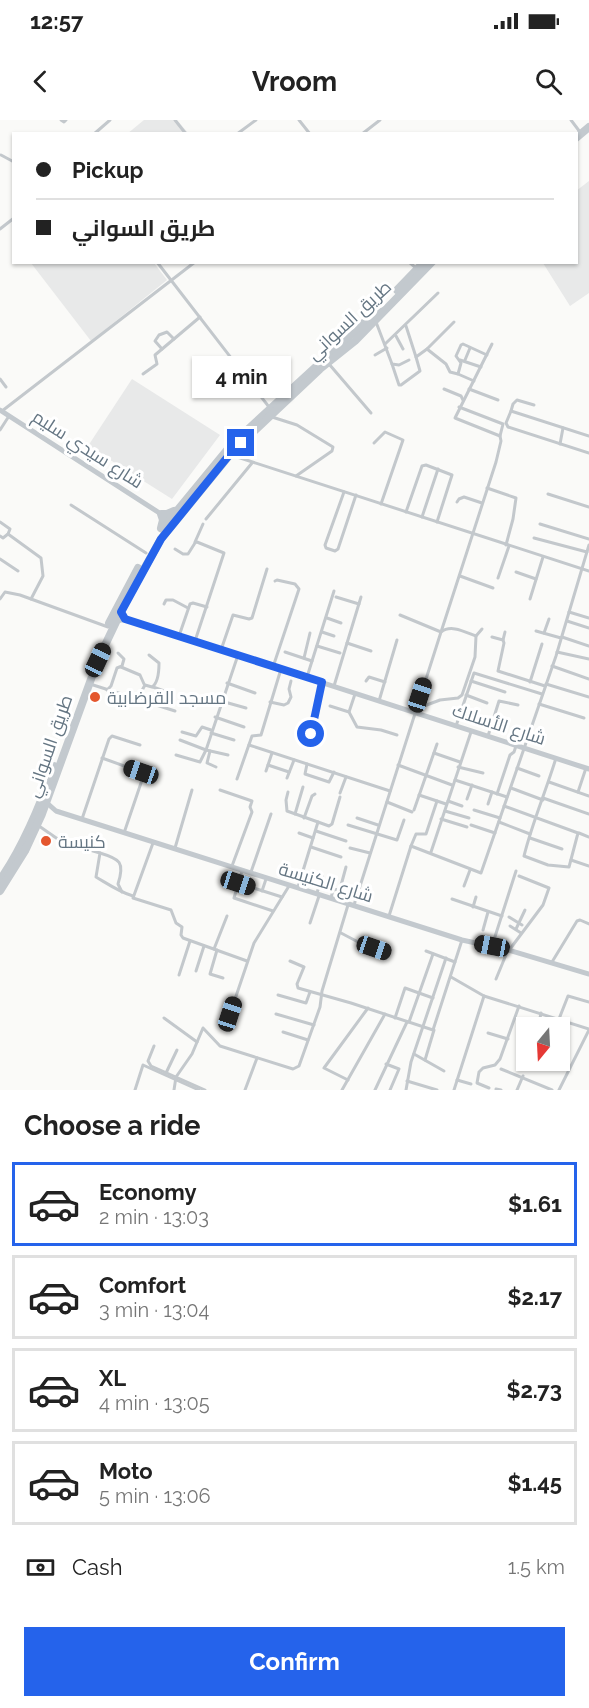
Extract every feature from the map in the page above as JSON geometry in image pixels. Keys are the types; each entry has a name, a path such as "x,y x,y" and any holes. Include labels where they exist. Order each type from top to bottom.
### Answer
{"highway":[{"name":"طريق السواني","path":"270,412 376,321 430,264"},
{"name":"طريق السواني","path":"0,880 33,821 86,675 120,600 161,530 178,506 239,441 361,327 421,266"},
{"name":"طريق السواني","path":"0,891 26,850 38,825 89,683 161,539 239,441"},
{"path":"161,530 163,520 160,514 170,513 178,506"}],"main road":[{"name":"شارع سيدي سليم","path":"1,410 160,514"},
{"name":"شارع الأسلاك","path":"121,617 588,769"},
{"name":"شارع الكنيسة","path":"47,803 56,811 351,906 462,940 509,950 587,972"},
{"name":"شارع الكنيسة","path":"42,814 56,811"}],"street":[{"path":"61,120 66,120"},
{"path":"96,132 110,120"},
{"path":"175,120 184,132"},
{"path":"240,132 256,120"},
{"path":"299,120 308,132"},
{"path":"365,132 380,120"},
{"path":"571,120 584,131"},
{"path":"0,229 12,220"},
{"path":"158,264 270,412 333,447 332,451 296,476"},
{"path":"1,410 192,264"},
{"path":"375,355 438,293"},
{"path":"143,374 157,364 155,355 200,317"},
{"path":"376,321 399,385 420,371 406,326"},
{"path":"416,357 454,322"},
{"path":"162,349 155,341 159,335 167,332 174,339"},
{"path":"396,336 403,349"},
{"path":"458,374 461,363 456,354 462,344 487,355"},
{"path":"492,344 454,417 456,420 500,436"},
{"path":"465,360 470,347"},
{"path":"427,349 446,364 450,372 474,381"},
{"path":"458,359 481,367"},
{"path":"392,364 399,365 408,360"},
{"path":"328,363 371,414"},
{"path":"0,379 6,387"},
{"path":"444,389 461,396 463,400"},
{"path":"469,389 498,400"},
{"path":"534,405 517,400 506,423 508,427 589,453"},
{"path":"174,1090 175,1078 192,1054 203,1028 219,1045 293,1069 297,1068 320,1007 340,933 370,854 501,441 502,424 459,407"},
{"path":"511,411 589,436"},
{"path":"0,430 9,416"},
{"path":"560,444 563,428"},
{"path":"374,443 386,432 403,440 381,504"},
{"path":"230,454 589,571"},
{"path":"206,519 252,463"},
{"path":"406,512 422,466 438,469 452,475 437,522"},
{"path":"422,517 438,469"},
{"path":"487,488 516,498 508,545 498,578"},
{"path":"344,492 326,548 338,549 356,495"},
{"path":"548,494 589,507"},
{"path":"458,502 459,499 464,498 482,503"},
{"path":"71,505 146,553"},
{"path":"0,522 9,529 8,534 3,538 0,536"},
{"path":"175,549 188,554 202,524"},
{"path":"540,524 589,539"},
{"path":"8,534 41,558 42,577 31,599"},
{"path":"534,538 587,552"},
{"path":"195,542 224,553 195,641"},
{"path":"411,846 431,852 437,857 470,870 483,872 562,638 589,545"},
{"path":"530,599 543,557"},
{"path":"0,559 18,571"},
{"path":"221,650 232,615 252,618 267,569"},
{"path":"516,572 536,579"},
{"path":"460,576 493,588"},
{"path":"273,667 299,589 295,585 275,581"},
{"path":"307,677 334,591"},
{"path":"0,599 6,592 108,627"},
{"path":"336,597 359,604"},
{"path":"334,686 361,597"},
{"path":"164,604 169,600 188,608"},
{"path":"179,636 188,608 193,603 207,607"},
{"path":"569,612 589,618"},
{"path":"400,615 441,632"},
{"path":"327,618 341,623"},
{"path":"544,633 549,619"},
{"path":"567,621 589,628"},
{"path":"441,632 452,628 476,636"},
{"path":"415,711 440,700 458,698 462,695 475,657 476,636 482,629"},
{"path":"536,631 589,646"},
{"path":"322,632 334,636"},
{"path":"304,658 310,633"},
{"path":"505,633 498,671 589,697"},
{"path":"492,637 503,640"},
{"path":"379,701 397,640"},
{"path":"347,643 371,651"},
{"path":"530,682 542,644"},
{"path":"317,646 340,653"},
{"path":"285,652 312,661"},
{"path":"557,652 589,660"},
{"path":"107,690 111,686 117,668 121,666 124,659 118,653"},
{"path":"149,655 159,663 153,687"},
{"path":"216,767 206,762 211,732 238,655"},
{"path":"121,666 140,675 145,685 167,692"},
{"path":"552,666 589,679"},
{"path":"237,779 252,736 261,735 281,669"},
{"path":"456,726 474,673 542,694"},
{"path":"366,681 369,677 385,682"},
{"path":"270,702 284,705 288,703 291,698 289,689 291,681"},
{"path":"471,681 506,692"},
{"path":"309,739 322,682"},
{"path":"89,683 175,711"},
{"path":"227,683 255,693"},
{"path":"135,698 145,685"},
{"path":"349,712 355,693"},
{"path":"466,696 488,703"},
{"path":"221,700 246,708"},
{"path":"488,736 499,701 518,705"},
{"path":"539,704 584,718"},
{"path":"330,706 349,712 357,727 397,735"},
{"path":"215,717 244,727"},
{"path":"182,732 195,736 202,727 234,740"},
{"path":"431,852 471,731"},
{"path":"82,819 110,737 140,745"},
{"path":"180,741 228,755"},
{"path":"387,801 413,811 436,744"},
{"path":"249,745 390,791"},
{"path":"497,794 510,755 516,746"},
{"path":"176,755 200,762 208,751"},
{"path":"266,771 272,753"},
{"path":"434,753 460,762"},
{"path":"102,758 141,772"},
{"path":"556,758 524,855 548,865 568,868 578,833"},
{"path":"287,778 294,760"},
{"path":"307,764 305,773 308,776 330,782 334,772"},
{"path":"268,765 289,772"},
{"path":"398,765 452,785"},
{"path":"458,767 483,773"},
{"path":"517,768 539,776"},
{"path":"578,792 588,769"},
{"path":"288,792 287,811 329,826 332,824 346,777"},
{"path":"124,833 142,780"},
{"path":"454,780 507,797"},
{"path":"549,782 589,796"},
{"path":"467,799 472,785"},
{"path":"295,814 303,787"},
{"path":"510,788 589,814"},
{"path":"220,789 252,801 250,807 252,812 231,868"},
{"path":"174,849 192,790"},
{"path":"488,804 492,792"},
{"path":"304,818 312,796 315,794"},
{"path":"419,795 462,806"},
{"path":"388,917 416,834 426,834 437,801"},
{"path":"504,806 589,837"},
{"path":"444,810 469,818"},
{"path":"474,810 562,849"},
{"path":"250,874 271,814"},
{"path":"357,819 378,825"},
{"path":"441,819 495,833"},
{"path":"348,825 397,840 404,820"},
{"path":"297,889 318,822"},
{"path":"38,825 62,842 116,858 122,872 118,886 123,893"},
{"path":"315,831 346,841"},
{"path":"299,833 313,838"},
{"path":"133,896 153,843"},
{"path":"311,847 341,857"},
{"path":"350,848 370,854"},
{"path":"100,853 96,876 134,898 170,909 176,923 182,927 182,936 190,941 247,961"},
{"path":"571,860 589,866"},
{"path":"330,899 333,890 340,889 346,867"},
{"path":"464,886 470,870"},
{"path":"242,871 234,898 273,911"},
{"path":"492,946 516,871"},
{"path":"310,923 322,876"},
{"path":"496,979 503,968 509,950 543,904 549,888 519,876"},
{"path":"262,891 266,879"},
{"path":"238,883 282,897"},
{"path":"230,1014 255,941 289,886"},
{"path":"473,907 476,897"},
{"path":"452,899 502,916"},
{"path":"516,929 525,910"},
{"path":"483,930 488,912"},
{"path":"223,978 210,974 227,916"},
{"path":"509,917 520,924"},
{"path":"551,963 577,921 589,924"},
{"path":"510,926 521,933"},
{"path":"340,933 386,952"},
{"path":"425,1060 462,940"},
{"path":"178,975 190,941"},
{"path":"196,972 204,946"},
{"path":"426,951 455,962"},
{"path":"375,1090 408,1022 433,954"},
{"path":"406,1090 414,1054 446,958"},
{"path":"290,961 304,967 297,986 310,992 434,1029"},
{"path":"451,976 484,996 553,1017"},
{"path":"395,1018 405,988 433,998"},
{"path":"278,995 306,1003 310,992"},
{"path":"454,1090 484,996"},
{"path":"560,1017 568,996 589,1002"},
{"path":"489,1088 477,1083 479,1072 483,1068 495,1065 500,1059 519,1006"},
{"path":"348,1080 327,1071 324,1066 368,1008"},
{"path":"540,1017 541,1013"},
{"path":"276,1014 314,1025"},
{"path":"342,1090 385,1014"},
{"path":"164,1018 197,1042"},
{"path":"559,1090 589,1029 570,1023"},
{"path":"283,1032 308,1040"},
{"path":"488,1033 508,1040"},
{"path":"154,1046 149,1064 199,1090"},
{"path":"166,1073 177,1050"},
{"path":"414,1054 444,1071"},
{"path":"245,1090 257,1058"},
{"path":"386,1064 399,1069 390,1090"},
{"path":"135,1090 143,1065 205,1090"},
{"path":"501,1069 523,1076 552,1090"},
{"path":"517,1090 523,1076"},
{"path":"408,1080 437,1090"},
{"path":"457,1080 471,1084"},
{"path":"496,1089 501,1090"}],"shaded area":[{"path":"144,120 177,120 187,132 129,132"},
{"path":"589,181 589,293 570,306 544,264 578,264 578,189"},
{"path":"32,264 155,264 167,280 91,341"},
{"path":"132,379 220,435 172,499 88,446"}],"place":[{"name":"مسجد القرضابية","path":"95,697"},
{"name":"كنيسة","path":"46,841"}],"route":[{"path":"241,443 161,539 121,612 125,619 322,682 311,734"}]}
